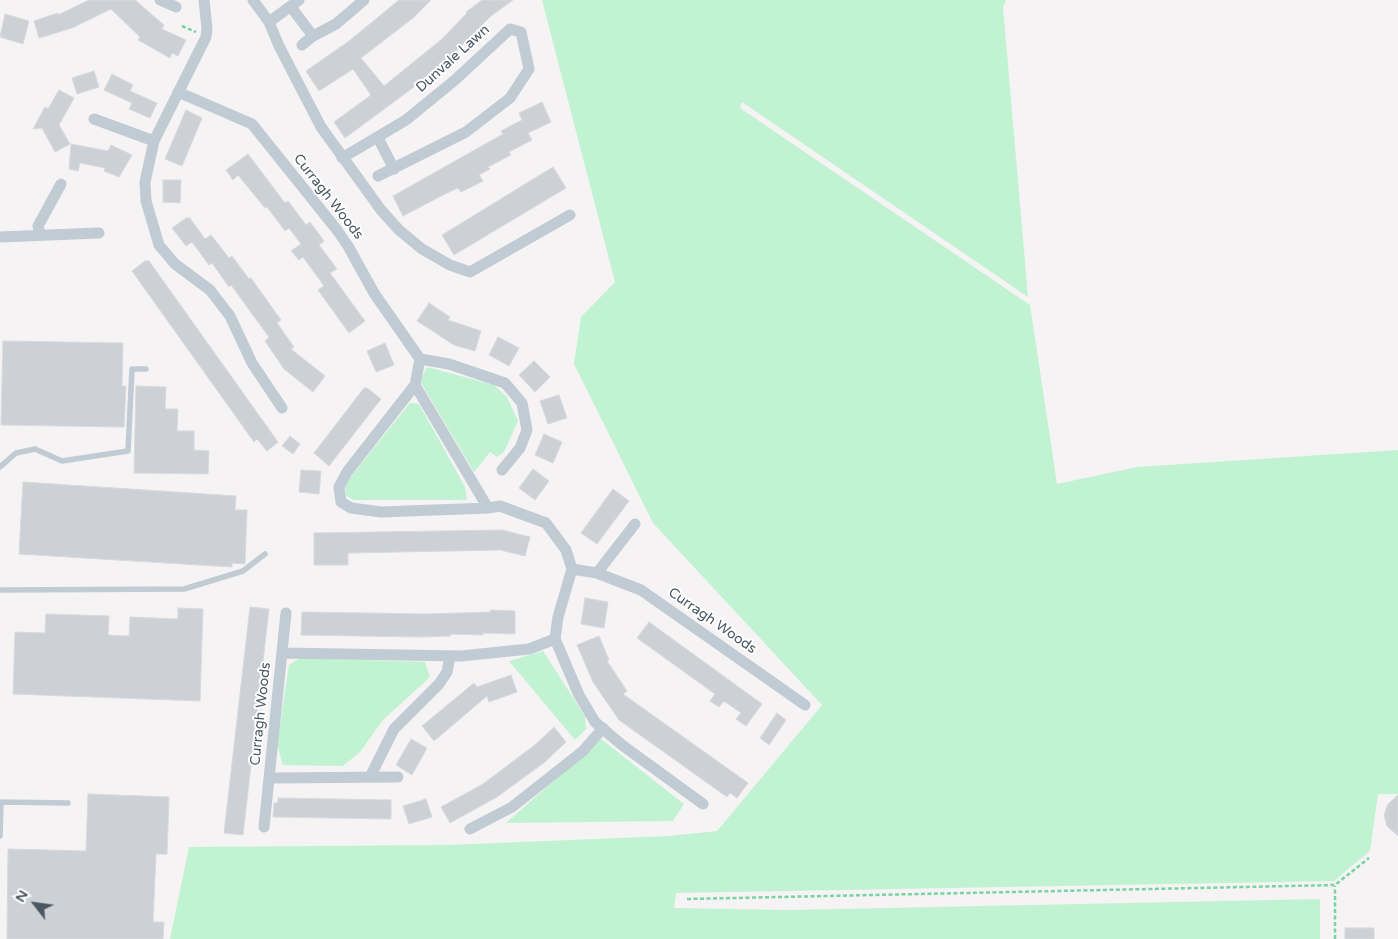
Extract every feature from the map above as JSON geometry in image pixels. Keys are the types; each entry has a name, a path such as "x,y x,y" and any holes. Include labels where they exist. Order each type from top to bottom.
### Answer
{"street":[{"path":"160,0 176,7"},
{"path":"204,0 206,37 154,141 145,182 146,200 160,246 175,264 210,290 230,316 252,363 282,408"},
{"path":"253,0 269,22 279,46 321,127 342,158 381,210 399,230 422,249 450,265 470,272 570,214"},
{"path":"302,46 313,36 336,24 364,0"},
{"path":"269,22 295,4 313,36"},
{"name":"Dunvale Lawn","path":"342,158 406,120 448,86 510,29 521,32 529,69 510,98 466,132 378,176"},
{"name":"Curragh Woods","path":"178,92 252,124 348,246 374,293 420,359"},
{"path":"94,119 154,141"},
{"path":"378,138 394,169"},
{"path":"40,234 38,226 61,184"},
{"path":"0,238 40,234 99,233"},
{"path":"502,470 520,448 527,430 522,403 505,383 446,363 420,359 415,386 347,472 339,487 340,502 351,508 381,512 500,506 546,523 566,550 572,569 555,639 579,695 595,722 622,745 703,804"},
{"path":"415,386 488,508"},
{"path":"597,573 635,524"},
{"name":"Curragh Woods","path":"572,569 597,573 641,590 805,705"},
{"name":"Curragh Woods","path":"264,826 286,612"},
{"name":"Curragh Woods","path":"283,654 450,656 529,649 555,639"},
{"path":"370,777 380,753 394,729 439,684 446,672 450,656"},
{"path":"470,829 512,807 583,751 603,728"},
{"name":"Curragh Woods","path":"270,778 398,777"}],"lane":[{"path":"0,467 16,453 35,449 62,461 128,451 132,369 146,369"},
{"path":"0,590 184,590 243,571 265,554"},
{"path":"0,836 1,802 68,803"}],"path":[{"path":"686,899 1335,885 1369,858"},
{"path":"1335,885 1335,939"}],"green space":[{"path":"542,0 1006,0 1003,7 1028,297 742,102 740,108 1030,305 1057,484 1137,467 1398,450 1398,794 1378,794 1370,851 1334,881 676,893 674,908 789,910 1320,899 1320,939 170,939 189,847 447,845 669,836 717,831 822,705 653,523 574,364 581,317 615,282"},
{"path":"427,367 494,385 507,397 518,421 504,452 497,457 490,452 474,472 420,381"},
{"path":"410,403 419,404 465,487 467,500 353,500 346,495 345,484"},
{"path":"543,651 585,716 586,729 575,740 509,661"},
{"path":"300,658 425,662 430,677 383,720 360,752 343,766 283,765 277,745 289,665"},
{"path":"601,739 684,804 673,821 506,823"}],"building":[{"path":"89,0 135,0 164,25 162,29 186,40 178,56 172,53 170,58 138,40 140,37 111,9 72,28 39,38 34,21 58,13 58,15"},
{"path":"399,0 431,0 413,18 361,58 384,86 442,39 466,12 482,0 513,0 491,16 455,52 418,84 345,138 334,122 371,95 353,69 319,91 306,71 349,41"},
{"path":"5,14 29,21 23,44 0,37"},
{"path":"94,71 99,87 77,94 72,78"},
{"path":"112,74 133,85 130,91 157,103 150,118 129,109 132,103 104,90"},
{"path":"59,90 74,98 59,125 70,144 55,152 42,128 33,129 45,107 48,109"},
{"path":"542,102 551,122 528,133 532,140 509,152 511,155 488,167 490,169 479,175 483,181 461,192 458,188 403,216 393,196 503,134 501,131 522,120 519,113"},
{"path":"186,110 202,118 182,166 165,159"},
{"path":"71,144 108,151 111,145 132,155 119,177 104,171 105,168 80,163 78,171 69,169"},
{"path":"248,154 285,203 288,201 306,225 310,222 324,241 319,245 337,269 330,273 365,321 349,333 318,290 324,286 303,257 299,260 291,251 301,244 289,228 285,231 267,207 265,208 238,175 233,180 226,170"},
{"path":"553,167 566,188 454,255 442,235"},
{"path":"163,180 181,180 180,203 163,202"},
{"path":"186,218 190,218 205,239 211,235 229,258 232,256 249,279 251,278 281,320 277,323 294,347 291,349 325,376 313,392 284,369 265,341 269,337 231,285 229,287 212,263 209,265 192,242 186,246 172,228"},
{"path":"145,261 149,261 278,442 267,451 257,439 254,442 132,271"},
{"path":"429,303 450,317 448,320 481,331 475,351 454,345 417,321"},
{"path":"498,337 519,348 509,366 489,355"},
{"path":"3,341 123,343 122,386 126,386 124,427 1,425"},
{"path":"385,343 394,365 376,372 367,351"},
{"path":"534,361 550,377 535,392 519,375"},
{"path":"136,386 166,387 165,409 178,409 177,431 194,431 194,450 209,451 208,474 134,473"},
{"path":"364,388 367,388 381,399 329,466 314,453"},
{"path":"559,395 567,418 548,424 540,401"},
{"path":"544,434 562,442 553,463 535,455"},
{"path":"290,436 300,444 293,454 282,446"},
{"path":"533,469 549,481 535,500 519,488"},
{"path":"301,470 321,471 319,494 299,492"},
{"path":"23,482 236,496 235,510 247,510 245,564 232,563 232,567 19,554"},
{"path":"613,489 629,501 597,544 581,533"},
{"path":"502,530 530,537 525,556 500,550 348,553 348,565 314,565 314,533"},
{"path":"585,598 608,602 604,628 581,624"},
{"path":"250,607 269,609 243,835 224,833"},
{"path":"178,608 203,609 200,701 13,694 15,632 45,633 46,614 109,616 108,635 129,636 130,617 178,619"},
{"path":"491,610 515,611 515,634 451,634 450,636 420,637 301,635 302,612 426,614 490,612"},
{"path":"649,622 762,704 746,726 736,719 741,713 724,701 719,707 710,701 715,694 637,638"},
{"path":"599,636 609,660 607,661 627,691 623,694 748,783 737,798 730,793 727,797 619,720 593,682 577,645"},
{"path":"511,675 517,692 489,702 487,696 434,741 422,726 474,683 477,687"},
{"path":"777,713 786,720 769,745 760,738"},
{"path":"554,727 566,742 545,762 497,797 450,823 441,807 483,784 536,744"},
{"path":"411,739 427,748 412,775 396,765"},
{"path":"88,794 169,797 167,854 156,854 153,922 164,922 163,939 7,939 8,849 86,851"},
{"path":"1398,795 1398,836 1387,826 1384,815 1388,804"},
{"path":"278,798 391,800 391,819 273,817 274,803 278,803"},
{"path":"426,799 432,817 409,824 403,806"},
{"path":"1345,928 1374,928 1374,939 1345,939"}]}
